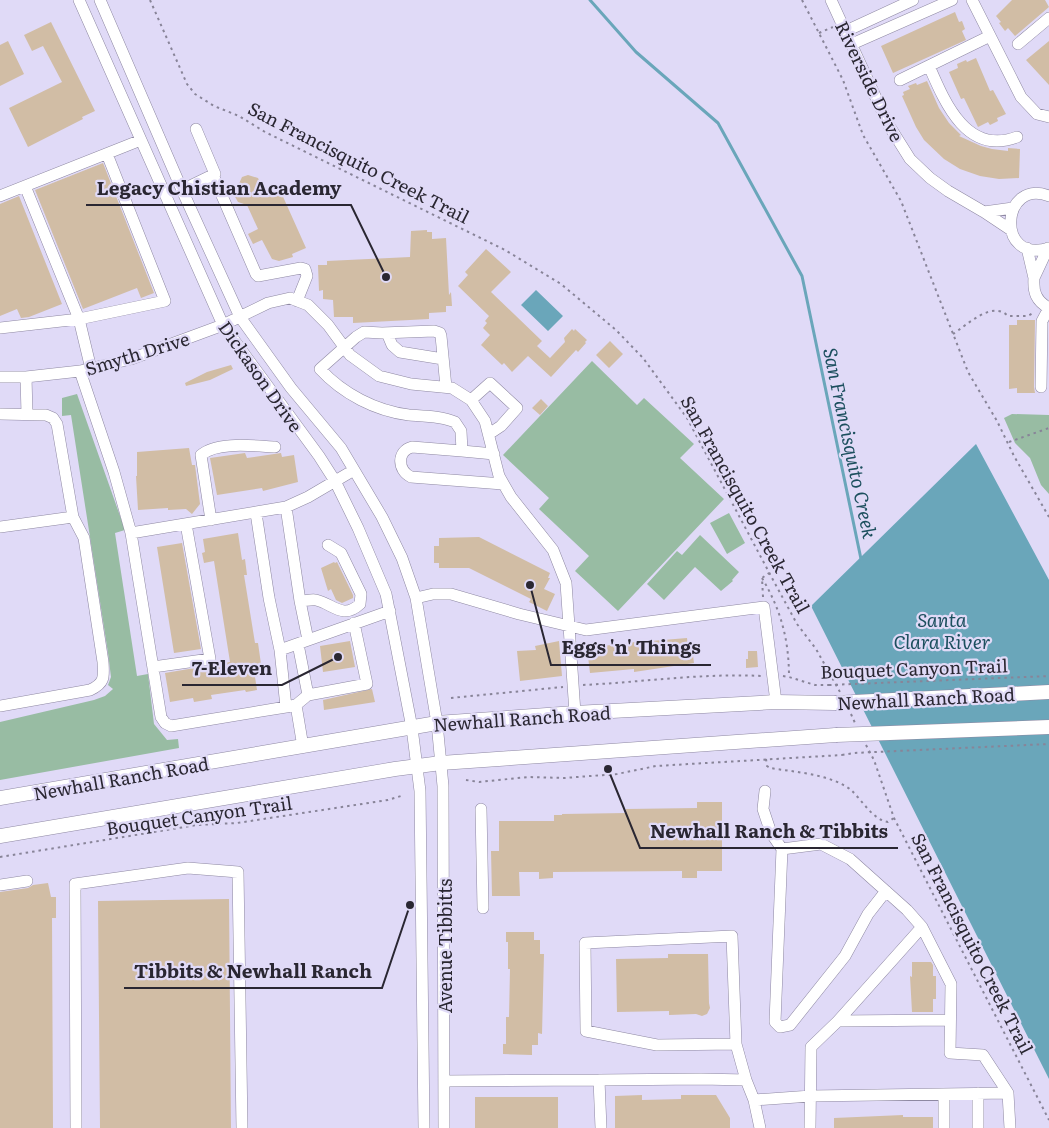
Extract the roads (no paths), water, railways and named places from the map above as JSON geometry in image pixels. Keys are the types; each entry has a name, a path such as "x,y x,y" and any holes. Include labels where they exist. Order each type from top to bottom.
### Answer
{"main road":[{"name":"Newhall Ranch Road","path":"0,798 437,723 776,702 842,702 1049,692"},
{"name":"Newhall Ranch Road","path":"0,836 441,763 836,735 1049,727"}],"street":[{"name":"Dickason Drive","path":"79,0 223,325 319,456 335,481 358,528 386,594 412,728"},
{"name":"Dickason Drive","path":"100,0 182,190 240,317 291,388 341,448 382,517 398,550 416,598 437,723"},
{"name":"Riverside Drive","path":"831,0 888,124 910,159 930,178 948,191 1011,230 1014,237 1027,248"},
{"path":"844,27 913,0"},
{"path":"852,44 952,0"},
{"path":"972,0 1021,97 1037,114 1049,117"},
{"path":"1018,44 1049,18"},
{"path":"900,80 990,36"},
{"path":"929,66 947,105 969,131 980,137 1004,142 1018,136"},
{"path":"196,129 215,172 213,175 256,274 258,276 301,268 305,269 307,276 297,301 308,305 328,325 350,355 379,376 411,384 452,388 471,400 485,421 499,476 552,550 566,583 575,713"},
{"path":"0,196 141,140"},
{"path":"0,328 79,319 165,301 107,154"},
{"path":"182,190 213,175"},
{"path":"25,186 79,319 86,370 131,533 161,717 165,723 172,726 291,706 308,695 367,684 354,623"},
{"path":"1011,230 1010,222 1014,208 1019,201 1035,194 1049,196"},
{"path":"984,212 1014,208"},
{"path":"1041,387 1045,367 1042,321 1046,307 1037,298 1033,287 1034,278 1027,248 1041,250 1049,248"},
{"path":"1034,278 1049,248"},
{"name":"Smyth Drive","path":"0,377 26,377 86,370 131,359 223,325 268,303 290,298 297,301"},
{"path":"446,387 441,336 437,331 364,332 320,369 334,383 376,407 399,414 455,422 461,432 462,451"},
{"path":"386,333 392,345 400,352 443,359"},
{"path":"26,377 27,414"},
{"path":"471,400 490,383 517,408 502,426 489,434"},
{"path":"0,414 46,415 53,418 57,424 73,517 84,538 104,677 99,686 90,690 0,706"},
{"path":"211,520 201,455 207,450 237,445 275,447"},
{"path":"494,454 412,447 406,448 402,453 400,461 402,469 411,477 503,484"},
{"path":"131,533 286,507 354,470"},
{"path":"286,507 300,601 308,695"},
{"path":"256,513 269,598 291,706 303,747"},
{"path":"0,527 73,517"},
{"path":"153,667 210,659 186,524"},
{"path":"300,601 315,599 346,612 360,604 361,594 341,553 328,545"},
{"path":"416,598 433,594 451,594 519,614 586,630 764,607 776,702"},
{"path":"280,650 390,611"},
{"name":"Avenue Tibbitts","path":"437,723 443,794 444,1128"},
{"name":"Avenue Tibbitts","path":"412,728 420,791 424,1128"},
{"path":"765,791 763,809 771,833 782,849 775,1022 780,1027 790,1025 845,956 868,914 886,892"},
{"path":"481,809 483,908"},
{"path":"782,849 821,844 850,859 922,926 951,984 950,1053 983,1055 1008,1093 1010,1128"},
{"path":"76,1128 75,884 188,868 238,872 242,1128"},
{"path":"0,885 28,881"},
{"path":"810,1128 811,1047 838,1021 922,926"},
{"path":"736,1044 657,1045 586,1031 585,943 732,936 736,1044 754,1100 760,1128"},
{"path":"838,1021 950,1020"},
{"path":"598,1080 601,1128"},
{"path":"444,1081 746,1080"},
{"path":"754,1100 811,1096 1008,1093"},
{"path":"944,1094 944,1128"},
{"path":"978,1094 978,1128"}],"water":[{"path":"536,290 563,316 548,331 521,305"},
{"name":"Santa Clara River","path":"976,444 1049,580 1049,1079 811,606"}],"waterway":[{"name":"San Francisquito Creek","path":"590,0 636,52 718,123 802,276 861,559"}],"place":[{"name":"Legacy Chistian Academy","path":"386,277"},
{"name":"Eggs 'n' Things","path":"530,585"},
{"name":"7-Eleven","path":"338,657"},
{"name":"Newhall Ranch & Tibbits","path":"608,769"},
{"name":"Tibbits & Newhall Ranch","path":"410,905"}]}
